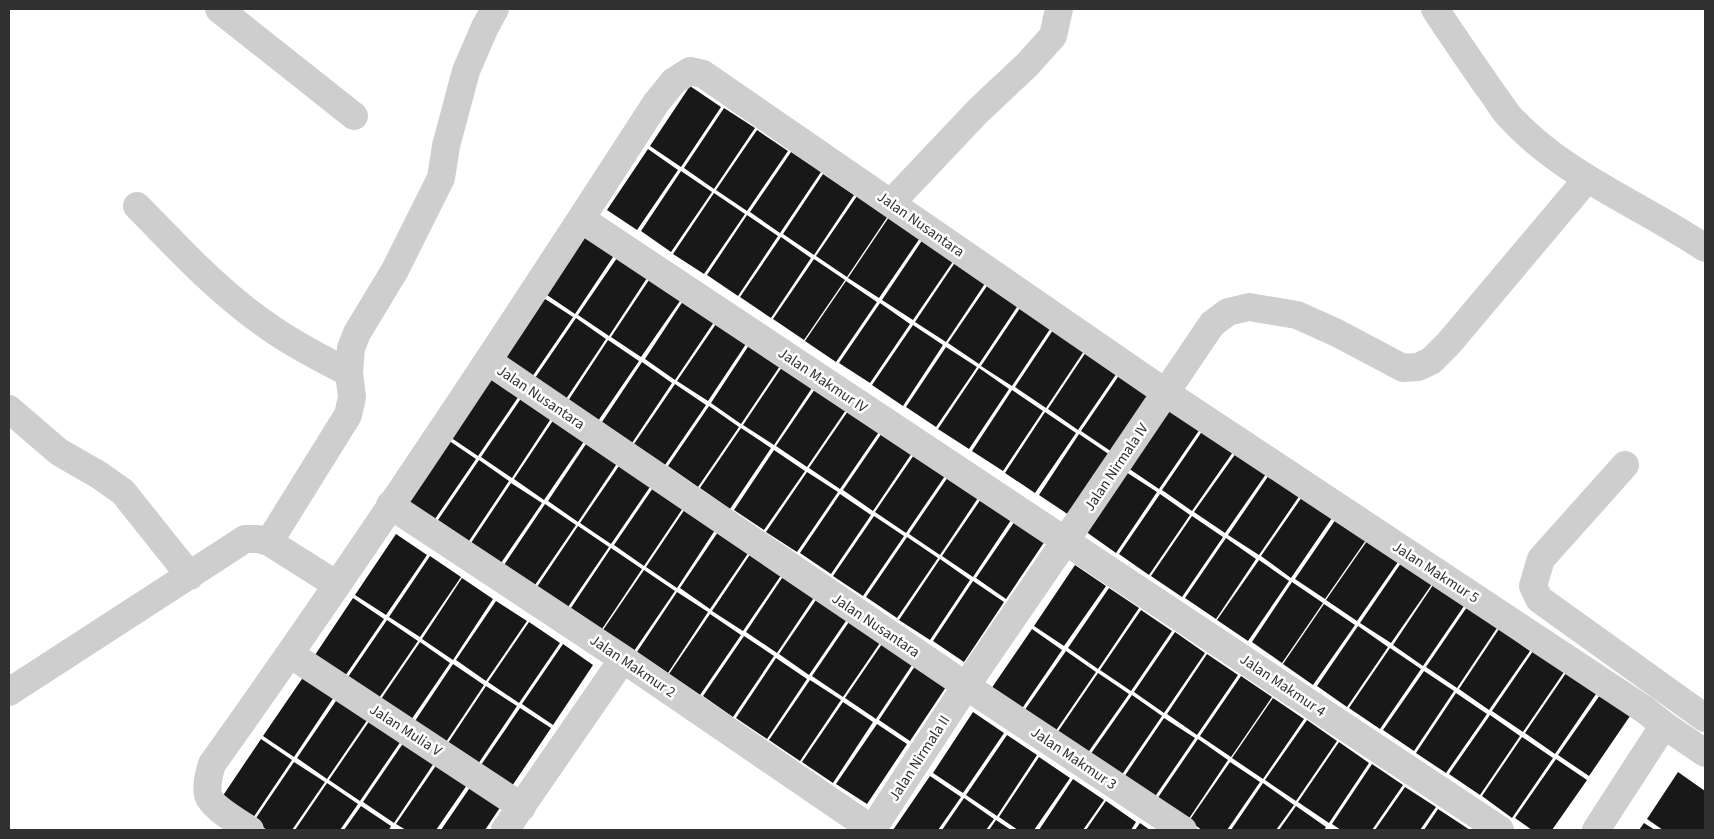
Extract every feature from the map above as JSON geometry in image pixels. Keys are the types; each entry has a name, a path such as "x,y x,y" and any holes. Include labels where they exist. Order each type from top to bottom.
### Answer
{"street":[{"path":"219,9 354,116"},
{"path":"269,542 348,416 352,396 349,372 351,348 357,333 395,270 441,178 446,146 466,71 485,27 496,9"},
{"path":"891,203 978,111 1053,36 1059,9"},
{"path":"1435,9 1470,62 1508,114 1560,161 1705,248"},
{"name":"Jalan Nusantara","path":"581,219 656,103 674,81 690,71 704,74 1166,393"},
{"name":"Jalan Nirmala IV","path":"966,686 1212,324 1228,312 1249,307 1297,315 1337,333 1403,368 1418,367 1432,360 1449,343 1588,179"},
{"path":"137,206 196,267 227,295 272,330 349,372"},
{"path":"250,830 216,806 209,796 207,782 212,764 337,586 581,219"},
{"name":"Jalan Makmur IV","path":"581,219 1066,540"},
{"name":"Jalan Nusantara","path":"488,361 966,686"},
{"name":"Jalan Makmur 5","path":"1166,393 1645,710 1705,753"},
{"path":"9,409 59,452 99,475 123,492 190,576"},
{"path":"1596,830 1668,728 1698,713 1539,599 1533,586 1541,559 1625,465"},
{"name":"Jalan Makmur 2","path":"390,505 623,659 873,830"},
{"path":"9,692 245,539 258,539 269,542 337,586"},
{"name":"Jalan Makmur 4","path":"1066,540 1500,830"},
{"name":"Jalan Mulia V","path":"290,654 522,807"},
{"path":"505,830 623,659"},
{"name":"Jalan Nirmala II","path":"873,830 966,686"},
{"name":"Jalan Makmur 3","path":"966,686 1183,830"}],"building":[{"path":"690,86 721,107 681,167 650,146"},
{"path":"724,108 755,128 714,189 684,168"},
{"path":"757,130 788,151 747,211 716,190"},
{"path":"648,149 678,170 637,230 607,210"},
{"path":"791,152 821,172 780,233 750,212"},
{"path":"681,171 712,192 671,252 641,231"},
{"path":"823,174 854,195 814,255 783,234"},
{"path":"714,193 745,214 704,274 673,254"},
{"path":"857,196 888,216 847,277 816,256"},
{"path":"747,215 778,236 738,296 707,275"},
{"path":"889,217 920,238 879,298 848,278"},
{"path":"585,233 615,254 575,314 544,293"},
{"path":"781,237 811,258 771,318 740,297"},
{"path":"923,239 954,260 913,320 882,300"},
{"path":"619,255 649,275 609,336 578,315"},
{"path":"814,259 845,280 804,340 773,319"},
{"path":"956,261 986,282 946,342 915,322"},
{"path":"651,277 682,298 641,357 611,337"},
{"path":"846,281 877,302 836,362 805,341"},
{"path":"989,283 1019,304 979,364 948,343"},
{"path":"542,297 573,317 532,377 502,357"},
{"path":"685,298 716,319 675,380 645,359"},
{"path":"880,303 910,324 870,383 839,363"},
{"path":"1022,305 1052,326 1012,386 981,366"},
{"path":"576,318 606,339 566,399 535,378"},
{"path":"718,321 748,341 708,401 677,381"},
{"path":"913,325 943,345 903,406 872,385"},
{"path":"1055,327 1086,348 1046,408 1015,387"},
{"path":"608,340 639,361 598,421 568,401"},
{"path":"751,342 782,363 741,424 711,403"},
{"path":"946,347 977,367 936,427 906,407"},
{"path":"1088,349 1119,370 1078,430 1048,409"},
{"path":"642,362 672,383 632,443 602,422"},
{"path":"784,364 814,385 774,445 743,425"},
{"path":"979,368 1009,389 969,449 938,429"},
{"path":"1122,371 1152,391 1112,452 1081,431"},
{"path":"488,375 519,396 478,456 447,435"},
{"path":"675,384 706,405 665,465 634,444"},
{"path":"817,386 848,407 807,467 776,446"},
{"path":"1012,390 1043,411 1003,471 972,451"},
{"path":"522,397 552,417 512,478 481,457"},
{"path":"709,406 739,427 698,487 668,466"},
{"path":"850,408 881,429 840,489 809,468"},
{"path":"1169,409 1200,429 1159,489 1128,468"},
{"path":"1045,412 1076,433 1035,493 1005,473"},
{"path":"554,419 585,440 544,500 514,479"},
{"path":"741,428 771,448 730,509 700,488"},
{"path":"884,430 914,450 873,511 843,490"},
{"path":"1203,430 1233,452 1192,511 1162,490"},
{"path":"1079,434 1110,455 1069,515 1039,495"},
{"path":"445,438 476,459 435,519 405,499"},
{"path":"588,441 618,462 578,522 548,501"},
{"path":"774,450 805,471 764,530 734,510"},
{"path":"916,452 947,473 906,533 875,512"},
{"path":"1236,453 1266,474 1225,533 1194,512"},
{"path":"479,460 509,481 469,541 438,520"},
{"path":"621,463 652,484 611,544 580,523"},
{"path":"807,472 838,492 797,552 766,532"},
{"path":"1126,472 1157,492 1116,553 1085,531"},
{"path":"950,474 980,495 940,555 909,534"},
{"path":"1269,475 1300,495 1259,555 1228,535"},
{"path":"511,483 542,503 501,563 471,543"},
{"path":"655,485 685,505 644,566 614,545"},
{"path":"840,494 871,515 831,574 800,553"},
{"path":"1160,494 1190,515 1149,575 1119,554"},
{"path":"983,496 1013,517 973,577 942,556"},
{"path":"1302,497 1332,518 1291,578 1261,556"},
{"path":"545,504 576,525 535,585 504,565"},
{"path":"687,506 717,527 677,588 646,567"},
{"path":"874,516 904,536 863,596 833,576"},
{"path":"1192,516 1223,537 1182,597 1151,576"},
{"path":"1017,518 1047,538 1006,599 976,578"},
{"path":"1336,519 1366,540 1325,599 1295,579"},
{"path":"578,526 609,547 568,607 537,587"},
{"path":"720,529 751,549 710,609 680,588"},
{"path":"396,534 427,555 386,615 355,595"},
{"path":"907,537 938,558 897,618 866,597"},
{"path":"1226,538 1256,559 1216,619 1185,598"},
{"path":"1367,541 1398,562 1357,621 1326,600"},
{"path":"611,548 642,569 602,629 571,608"},
{"path":"753,550 784,571 743,631 712,611"},
{"path":"430,556 461,577 420,637 389,617"},
{"path":"940,559 970,580 930,640 899,620"},
{"path":"1259,560 1289,581 1248,641 1217,620"},
{"path":"1401,563 1432,584 1391,643 1360,623"},
{"path":"1075,565 1106,586 1064,646 1034,626"},
{"path":"644,570 675,591 634,651 603,630"},
{"path":"786,572 817,593 777,653 746,632"},
{"path":"462,578 493,599 453,660 422,639"},
{"path":"973,581 1004,602 964,662 933,641"},
{"path":"1292,582 1323,603 1282,663 1252,642"},
{"path":"1433,585 1464,606 1423,666 1393,645"},
{"path":"1109,588 1139,608 1098,669 1068,648"},
{"path":"677,592 708,612 668,673 637,652"},
{"path":"820,594 850,615 809,675 779,654"},
{"path":"353,598 384,619 343,679 313,658"},
{"path":"496,601 527,621 486,681 456,660"},
{"path":"1324,604 1355,625 1313,685 1283,664"},
{"path":"1467,607 1497,628 1457,688 1426,667"},
{"path":"1141,610 1172,631 1131,691 1100,670"},
{"path":"710,614 741,635 700,695 669,674"},
{"path":"853,616 884,637 843,697 812,676"},
{"path":"387,620 418,641 377,701 346,680"},
{"path":"529,622 560,643 519,703 488,682"},
{"path":"1358,626 1388,647 1347,707 1317,686"},
{"path":"1032,629 1062,650 1021,710 991,689"},
{"path":"1499,629 1530,651 1489,710 1459,689"},
{"path":"1175,632 1205,653 1164,713 1134,692"},
{"path":"744,636 774,656 733,717 703,696"},
{"path":"886,638 916,659 876,719 845,698"},
{"path":"420,642 450,663 409,723 379,702"},
{"path":"563,644 593,665 553,725 522,704"},
{"path":"1390,648 1421,669 1380,729 1349,708"},
{"path":"1066,651 1096,672 1055,732 1024,711"},
{"path":"1533,651 1564,672 1523,732 1492,711"},
{"path":"1207,654 1238,675 1197,735 1167,714"},
{"path":"776,658 807,679 767,739 736,718"},
{"path":"919,660 950,681 910,741 879,720"},
{"path":"453,664 484,685 444,745 413,724"},
{"path":"1424,671 1454,691 1414,751 1383,730"},
{"path":"1098,673 1129,694 1087,754 1057,733"},
{"path":"1566,673 1596,694 1555,754 1525,733"},
{"path":"304,676 334,697 294,757 263,736"},
{"path":"1241,676 1272,697 1231,757 1200,736"},
{"path":"810,680 841,700 800,761 769,740"},
{"path":"486,686 517,706 476,767 446,746"},
{"path":"1456,693 1487,714 1446,773 1416,753"},
{"path":"1132,695 1162,716 1121,776 1090,755"},
{"path":"1600,695 1630,716 1589,776 1558,755"},
{"path":"338,698 368,719 327,779 297,758"},
{"path":"1273,698 1304,719 1263,779 1232,758"},
{"path":"843,702 873,722 833,783 802,762"},
{"path":"520,708 551,728 510,789 479,768"},
{"path":"973,712 1004,733 963,793 933,773"},
{"path":"1490,715 1520,736 1480,795 1449,774"},
{"path":"1164,718 1195,738 1154,798 1124,777"},
{"path":"370,720 401,741 360,801 329,780"},
{"path":"1307,720 1337,741 1296,801 1265,780"},
{"path":"877,724 907,744 867,804 836,784"},
{"path":"1007,735 1037,755 997,816 966,795"},
{"path":"1522,737 1553,758 1512,818 1482,796"},
{"path":"261,739 292,760 251,821 220,800"},
{"path":"1198,739 1228,760 1188,820 1157,799"},
{"path":"404,742 434,763 394,823 363,802"},
{"path":"1339,742 1369,763 1329,823 1298,802"},
{"path":"1039,757 1070,778 1034,830 1018,830 999,817"},
{"path":"1556,759 1587,780 1552,830 1532,830 1515,818"},
{"path":"294,762 325,782 292,830 267,830 254,821"},
{"path":"1230,762 1260,782 1227,830 1202,830 1189,821"},
{"path":"437,764 467,785 436,830 406,830 396,824"},
{"path":"1372,764 1403,785 1372,830 1341,830 1332,824"},
{"path":"1678,772 1705,791 1705,830 1663,830 1647,819"},
{"path":"930,776 961,797 938,830 893,830"},
{"path":"1073,779 1104,800 1083,830 1039,830"},
{"path":"327,783 358,804 340,830 295,830"},
{"path":"1263,783 1294,805 1276,830 1231,830"},
{"path":"471,786 501,806 485,830 441,830"},
{"path":"1405,787 1436,807 1420,830 1375,830"},
{"path":"964,798 994,819 986,830 942,830"},
{"path":"1106,801 1136,822 1131,830 1086,830"},
{"path":"361,806 391,826 389,830 344,830"},
{"path":"1296,806 1326,827 1324,830 1279,830"},
{"path":"1438,809 1470,830 1424,830"},
{"path":"996,820 1011,830 989,830"},
{"path":"1140,823 1150,830 1135,830"},
{"path":"1644,823 1655,830 1639,830"}]}
